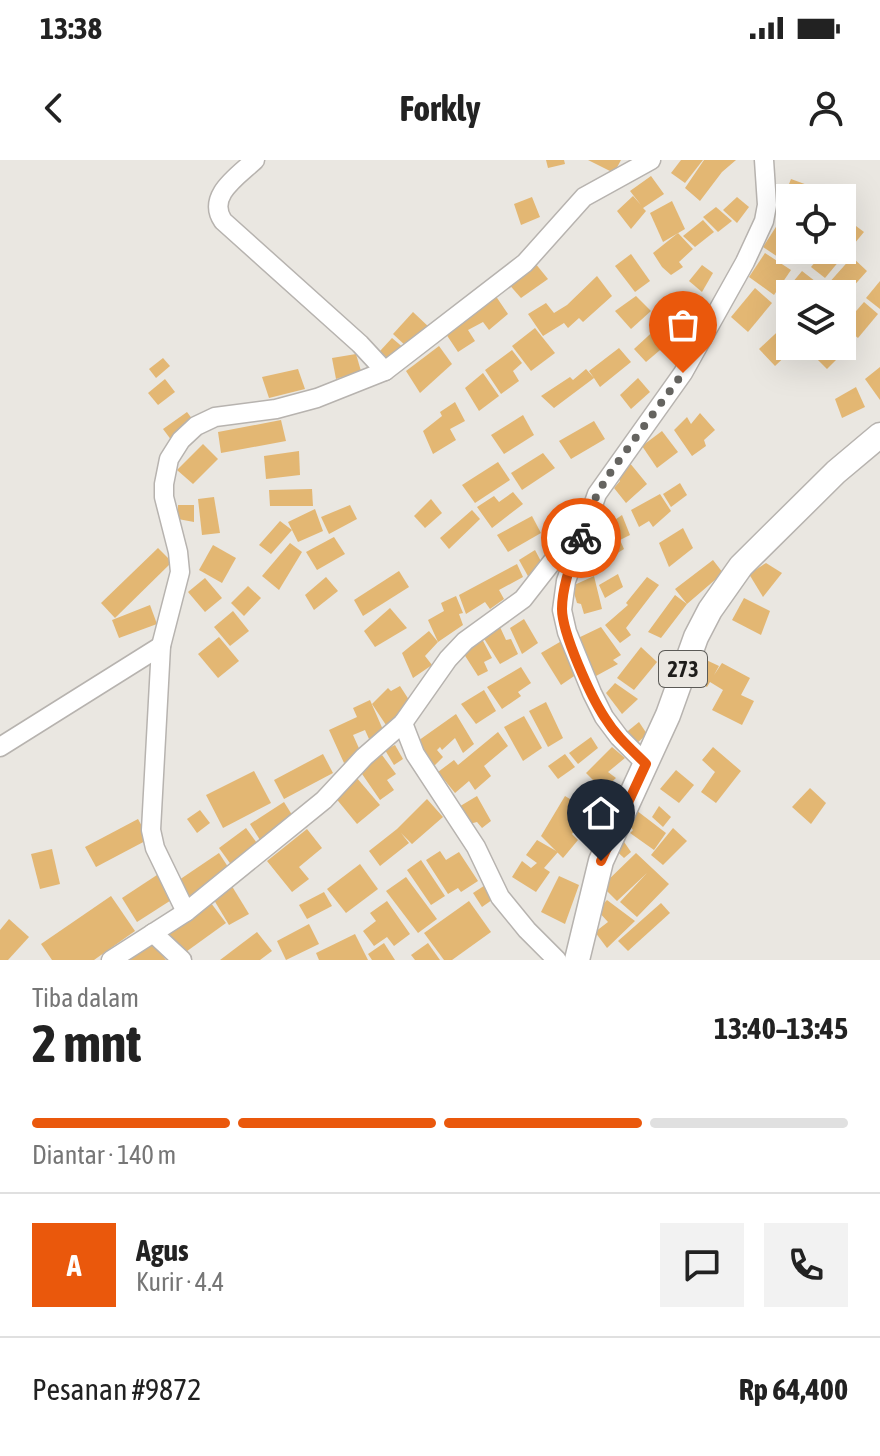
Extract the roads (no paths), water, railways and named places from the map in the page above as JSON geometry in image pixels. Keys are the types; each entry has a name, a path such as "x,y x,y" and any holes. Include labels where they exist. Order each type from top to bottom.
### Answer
{"main road":[{"name":"273","path":"577,960 601,861 668,715 696,637 723,589 781,525 880,435"}],"street":[{"path":"255,160 219,197 218,213 360,344 385,371"},
{"path":"186,912 163,868 151,830 161,646 180,572 164,497 169,459 181,440 196,426 215,417 276,409 317,398 385,371 525,263 584,197 651,160"},
{"path":"111,960 186,912 324,800 364,757 403,723 448,659 465,641 507,612 539,580 683,373 745,262 764,221 767,196 764,160"},
{"path":"597,494 575,551 562,610 577,657 604,717 646,764"},
{"path":"0,747 161,646"},
{"path":"403,723 415,754 476,847 500,897 557,960"},
{"path":"153,933 182,960"}]}
